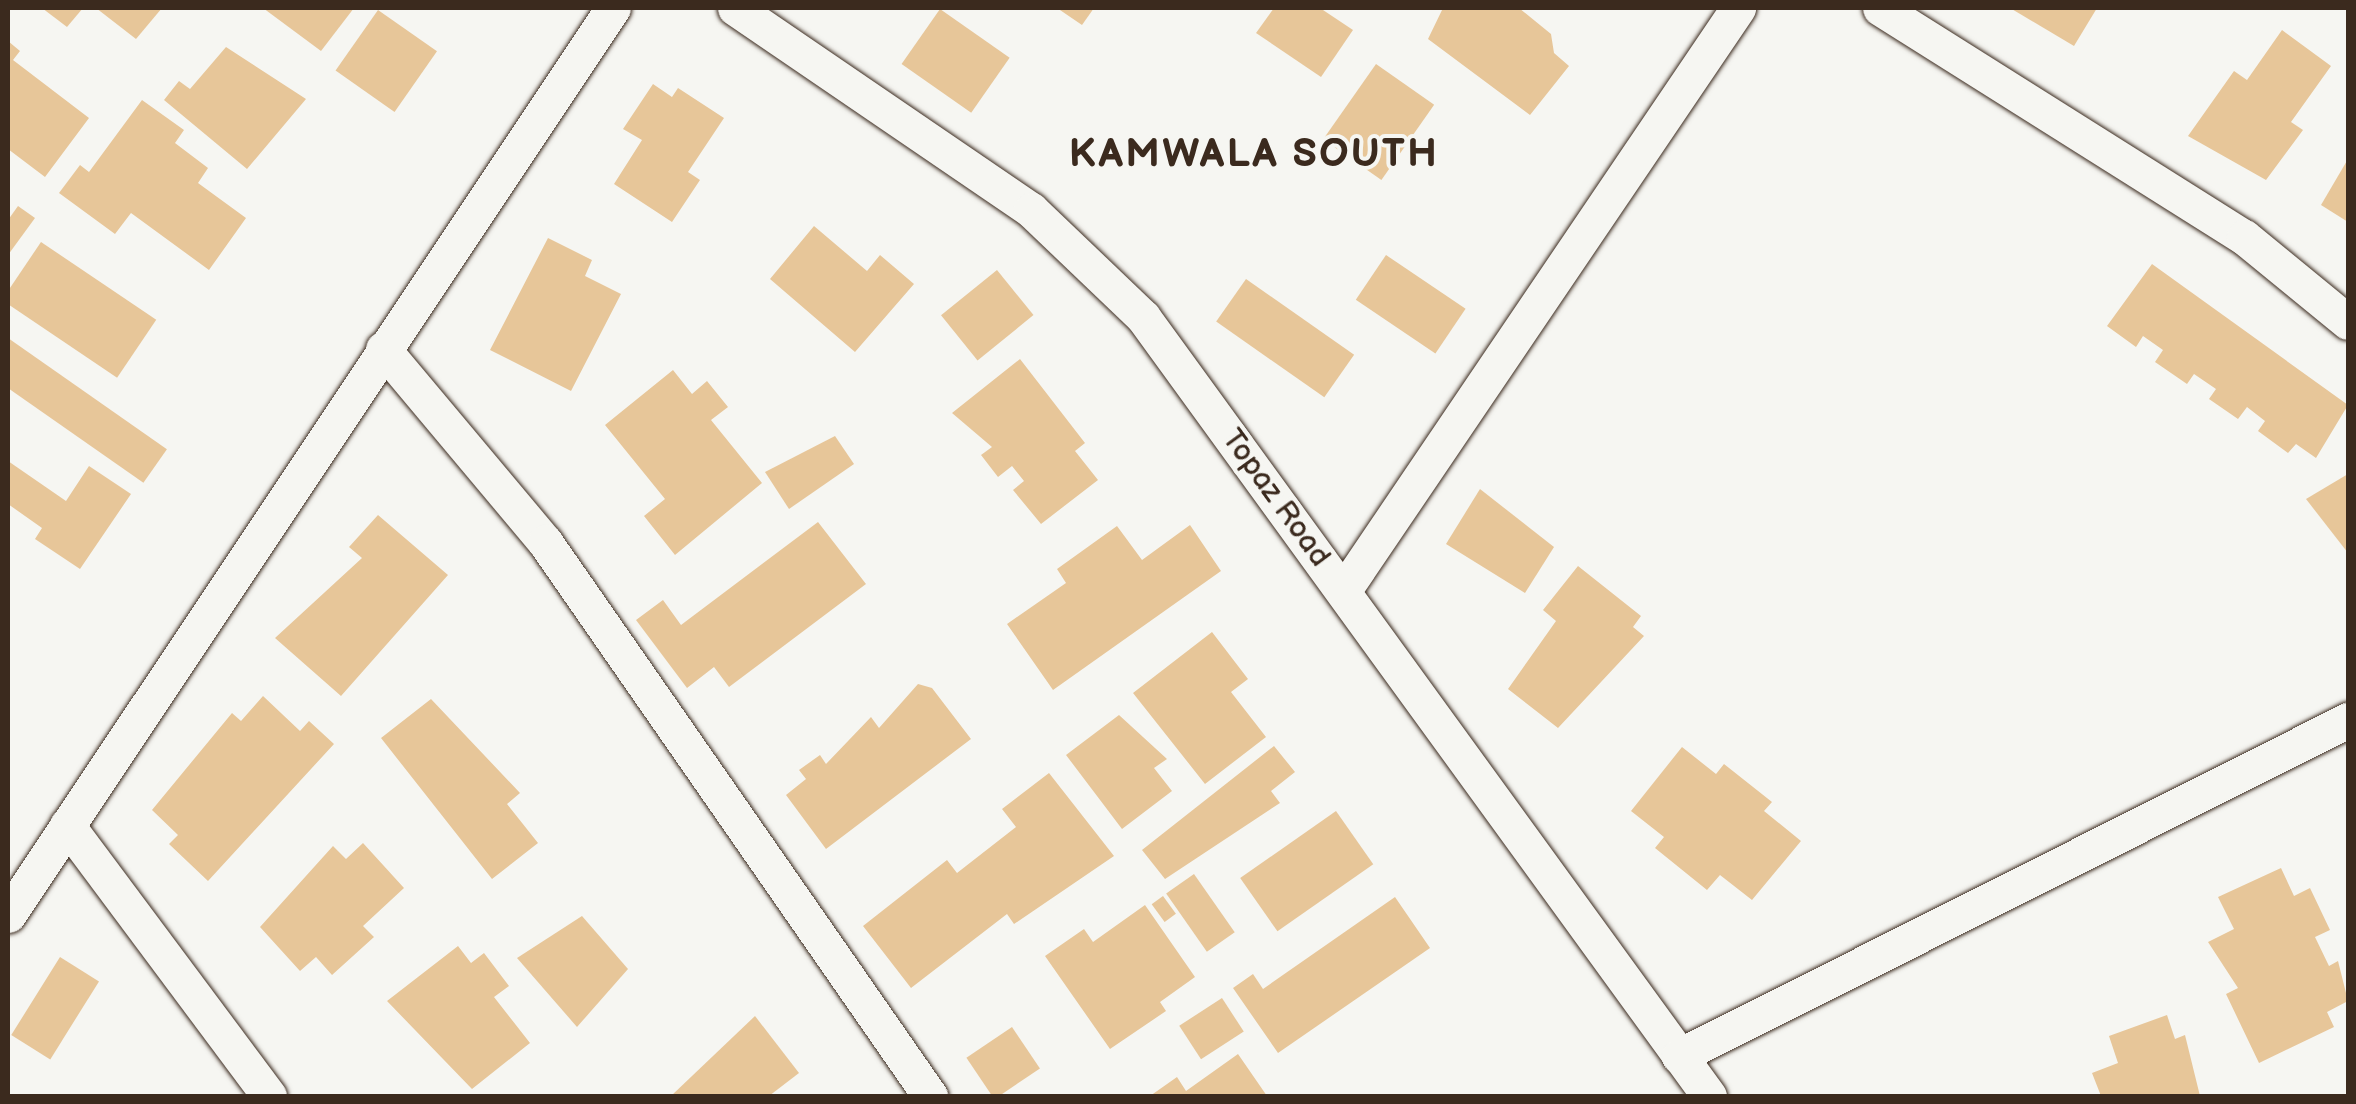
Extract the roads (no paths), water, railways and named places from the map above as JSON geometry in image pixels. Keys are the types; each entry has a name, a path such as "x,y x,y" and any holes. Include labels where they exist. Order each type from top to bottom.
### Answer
{"street":[{"path":"8,916 613,8"},
{"name":"Topaz Road","path":"736,8 1088,258 1143,318 1709,1096"},
{"path":"1344,590 1738,8"},
{"path":"1880,8 2244,237 2348,322"},
{"path":"383,349 545,542 930,1096"},
{"path":"1679,1056 2348,720"},
{"path":"67,825 270,1096"}],"district":[{"name":"KAMWALA SOUTH","path":"1254,154"}]}
